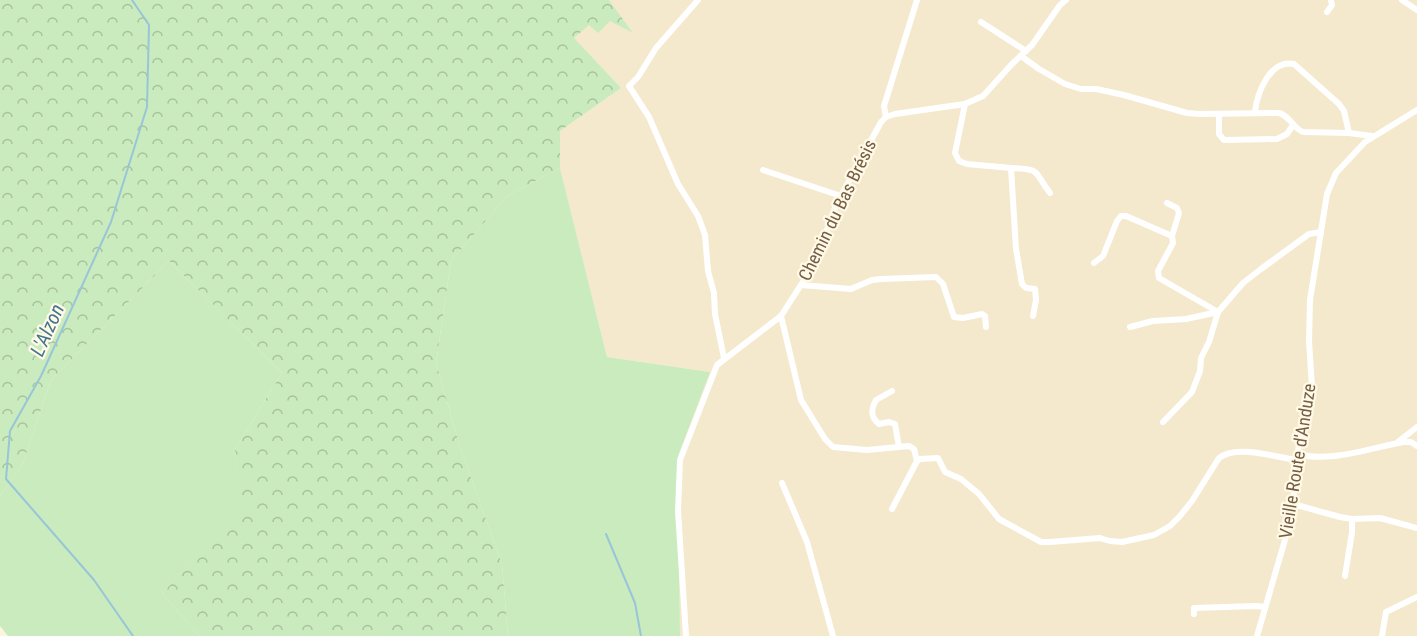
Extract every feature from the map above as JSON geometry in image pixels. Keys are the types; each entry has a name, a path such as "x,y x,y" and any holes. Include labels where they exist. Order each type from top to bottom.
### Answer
{"street":[{"path":"699,0 656,48 638,77 629,86 650,117 678,184 698,216 705,235 708,271 714,292 724,358"},
{"path":"918,0 884,106 886,117 913,110 965,104 983,96 1024,53 1066,0"},
{"path":"1327,12 1332,5 1331,0"},
{"path":"1402,0 1417,10"},
{"path":"981,21 1024,53 1039,69 1065,84 1125,95 1187,113 1279,113 1284,114 1303,132 1372,136"},
{"path":"1255,112 1264,81 1282,64 1294,64 1339,104 1344,111 1349,133"},
{"path":"965,104 955,146 955,153 959,161 967,164 1031,169 1038,173 1050,193"},
{"name":"Vieille Route d'Anduze","path":"1257,636 1289,526 1297,457 1312,387 1309,341 1310,300 1327,194 1336,173 1365,141 1417,110"},
{"path":"1219,114 1219,134 1224,140 1282,138 1293,125"},
{"name":"Chemin du Bas Brésis","path":"686,636 678,511 680,460 717,365 781,316 815,263 841,196 880,122 886,117"},
{"path":"1011,168 1016,249 1022,284 1026,288 1035,289 1037,294 1033,316"},
{"path":"763,170 841,196"},
{"path":"1167,203 1177,208 1179,213 1172,236 1173,243 1158,272 1159,278 1218,312"},
{"path":"1094,263 1103,256 1120,216 1126,216 1172,236"},
{"path":"1163,423 1192,392 1200,371 1201,358 1209,342 1218,312 1243,283 1261,269 1309,234 1321,232"},
{"path":"801,285 851,289 872,280 936,278 943,284 954,317 963,318 982,314 985,316 986,327"},
{"path":"1131,327 1153,321 1186,319 1218,312"},
{"path":"781,316 801,400 825,439 833,447 867,450 909,446 914,449 917,461"},
{"path":"892,391 876,400 872,414 874,421 879,424 895,424 899,447"},
{"path":"1396,443 1417,427"},
{"path":"892,509 917,461 938,458 945,472 961,479 979,494 999,519 1041,542 1101,538 1122,542 1154,535 1170,526 1192,501 1219,458 1226,452 1327,457 1396,443 1411,442 1417,446"},
{"path":"782,483 807,542 833,636"},
{"path":"1293,504 1340,518 1380,518 1417,528"},
{"path":"1345,576 1352,519"},
{"path":"1382,636 1386,612 1417,597"},
{"path":"1194,614 1194,608 1265,607"}],"shaded area":[{"path":"609,0 1417,0 1417,636 680,636 678,455 710,372 607,357 560,168 560,131 621,88 573,38 589,25 610,20 632,32"}],"green space":[{"path":"0,0 609,0 633,33 610,21 598,33 589,25 574,38 621,88 560,131 560,168 507,196 451,261 436,363 460,447 502,564 508,636 200,636 162,594 240,506 235,449 282,373 169,261 51,380 23,463 0,496"},
{"path":"560,168 607,357 710,372 678,456 680,636 508,636 502,564 460,447 436,363 451,261 507,196"},
{"path":"169,261 282,373 235,449 241,506 162,594 200,636 8,636 0,626 0,496 23,463 51,380"}],"waterway":[{"name":"L'Alzon","path":"132,0 149,25 147,107 111,222 41,376 10,431 6,479 94,580 133,636"},
{"path":"606,534 635,603 641,636"}]}
